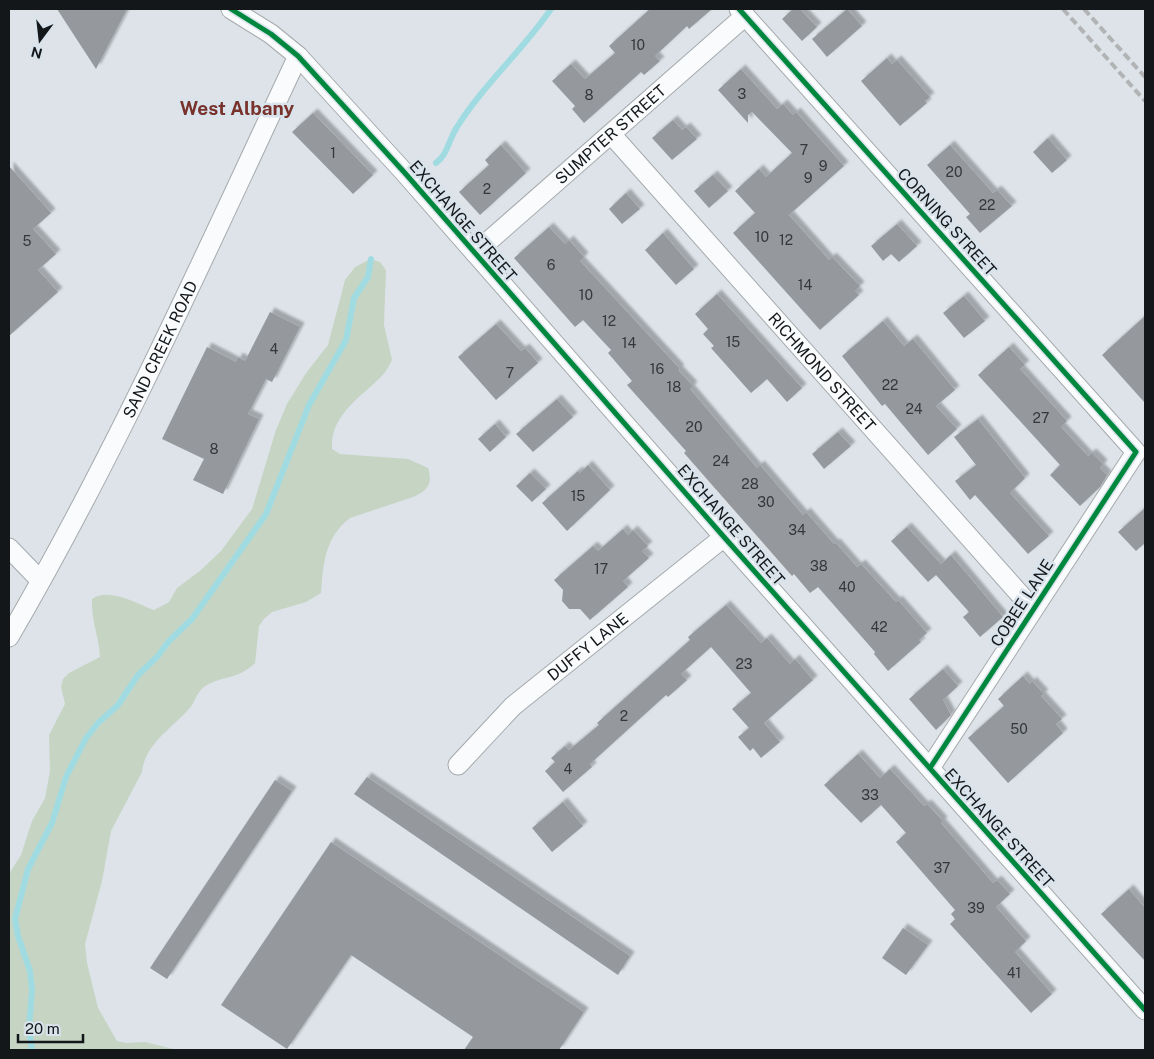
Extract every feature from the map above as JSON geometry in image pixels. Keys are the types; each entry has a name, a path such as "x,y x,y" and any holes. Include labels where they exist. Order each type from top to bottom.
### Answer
{"street":[{"name":"EXCHANGE STREET","path":"231,9 271,34 298,56 475,253 724,537 1145,1010"},
{"name":"SUMPTER STREET","path":"475,253 611,134 742,12"},
{"name":"CORNING STREET","path":"742,12 1136,452"},
{"name":"SAND CREEK ROAD","path":"9,637 107,456 170,330 298,56"},
{"name":"RICHMOND STREET","path":"611,134 1033,609"},
{"name":"COBEE LANE","path":"930,768 1136,452"},
{"name":"DUFFY LANE","path":"458,765 513,706 724,537"},
{"path":"9,548 40,580"}],"green space":[{"path":"371,259 380,262 386,270 384,325 392,360 383,375 341,417 336,426 332,449 340,454 408,459 428,468 430,478 428,486 418,495 350,518 342,525 330,542 324,562 321,593 306,602 272,612 259,626 255,663 242,672 216,681 201,689 191,707 153,745 144,762 142,772 111,831 102,881 85,944 87,963 98,1008 117,1041 126,1043 145,1042 177,1050 9,1050 9,874 21,855 32,821 45,798 50,771 49,735 65,704 61,687 63,679 69,673 100,657 92,599 99,596 114,595 154,610 169,602 177,588 201,570 221,551 252,509 276,430 287,404 306,373 328,345 345,280 355,267"}],"building":[{"path":"57,9 127,9 96,69"},
{"path":"650,9 712,9 689,29 687,26 655,56 660,61 644,75 641,72 584,123 572,109 575,106 552,81 571,64 585,79 615,53 609,46"},
{"path":"793,9 800,9 817,27 802,41 782,19"},
{"path":"847,9 862,26 827,57 812,39"},
{"path":"887,58 892,64 897,60 930,97 925,101 927,103 900,126 861,81"},
{"path":"741,69 777,109 783,104 793,115 796,112 844,166 789,215 829,260 832,257 860,286 855,291 859,295 820,330 733,233 755,213 735,191 759,169 766,177 792,153 752,112 748,115 748,123 718,90"},
{"path":"313,113 373,175 353,194 292,132"},
{"path":"673,120 682,130 686,127 697,139 672,160 652,138"},
{"path":"1048,138 1067,160 1052,173 1033,152"},
{"path":"501,145 526,173 480,215 459,192 489,165 485,160"},
{"path":"950,145 993,193 997,190 1012,206 980,233 966,217 970,214 927,165"},
{"path":"9,166 51,213 33,229 56,254 38,270 58,292 9,336"},
{"path":"713,175 728,191 709,208 694,191"},
{"path":"626,193 640,209 622,224 609,209"},
{"path":"897,224 917,246 899,262 891,254 883,261 871,246"},
{"path":"549,227 565,244 569,240 584,257 580,261 680,369 678,370 693,386 690,389 757,468 760,465 803,515 806,512 857,567 861,564 896,602 898,600 927,633 919,640 921,642 888,671 874,654 875,652 818,587 810,593 794,574 792,576 684,453 686,451 627,385 632,381 608,353 611,350 583,320 575,327 514,258"},
{"path":"663,233 694,269 676,285 645,250"},
{"path":"717,294 802,388 787,402 767,379 751,393 711,348 714,346 703,334 708,329 695,314"},
{"path":"964,296 985,321 964,338 943,313"},
{"path":"270,312 300,327 272,382 266,379 248,414 259,419 223,494 193,480 204,459 162,439 207,347 236,362 238,357 245,361"},
{"path":"1145,316 1145,403 1102,355"},
{"path":"883,321 904,346 913,339 955,390 936,406 957,429 928,455 885,404 882,406 842,356"},
{"path":"496,324 521,351 525,348 538,363 496,400 458,357"},
{"path":"1009,347 1025,365 1020,369 1067,421 1061,427 1088,456 1092,453 1103,464 1100,468 1107,475 1100,487 1080,506 1050,475 1060,465 978,375"},
{"path":"557,399 573,417 533,452 516,434"},
{"path":"978,419 1025,478 1010,493 1049,536 1028,554 975,495 970,500 955,481 976,465 954,437"},
{"path":"495,424 506,437 490,452 478,439"},
{"path":"838,432 851,446 824,469 812,454"},
{"path":"588,465 610,490 567,531 542,503 578,471 580,473"},
{"path":"530,473 546,489 532,502 516,486"},
{"path":"1145,508 1145,543 1136,551 1118,532"},
{"path":"907,527 941,564 951,555 1003,617 980,637 963,617 969,612 936,575 928,582 891,541"},
{"path":"623,529 628,535 633,530 648,546 642,551 649,558 623,581 628,587 590,620 580,609 569,609 562,601 563,590 554,580 593,546 598,551"},
{"path":"726,605 761,643 767,638 790,664 795,659 813,680 764,723 780,742 761,758 753,748 750,751 738,737 749,728 732,709 751,693 711,647 681,674 687,680 668,697 666,695 590,764 592,767 563,792 545,771 555,762 551,758 565,746 569,750 599,725 597,723 690,640 688,637"},
{"path":"943,669 958,686 943,700 951,715 936,730 909,699"},
{"path":"1023,676 1030,684 1032,681 1044,694 1041,696 1062,719 1056,724 1063,733 1008,783 968,738 1004,706 998,699"},
{"path":"858,754 880,778 890,769 924,806 927,804 943,821 941,823 993,883 997,880 1010,894 996,907 1026,941 1015,952 1052,994 1031,1013 950,924 955,919 951,914 955,910 896,842 906,833 881,805 861,823 824,785"},
{"path":"367,777 630,956 618,975 354,794"},
{"path":"275,780 292,791 167,979 150,968"},
{"path":"563,802 583,826 552,852 532,828"},
{"path":"331,842 584,1012 559,1050 464,1050 473,1037 351,955 287,1049 221,1005"},
{"path":"1129,889 1145,908 1145,961 1101,914"},
{"path":"903,928 928,945 906,975 882,958"}],"waterway":[{"path":"436,163 446,151 454,132 479,96 551,9"},
{"path":"32,1050 29,1028 32,990 30,971 18,936 15,919 28,869 52,823 66,777 86,738 98,723 118,705 138,675 192,619 266,514 309,405 346,340 354,298 368,277 371,259"}],"railway":[{"path":"1063,9 1145,101"},
{"path":"1084,9 1145,77"}],"cycle path":[{"path":"231,9 271,34 298,56 404,172 724,537 1145,1010"},
{"path":"739,9 1136,452 930,768"}],"district":[{"name":"West Albany","path":"237,108"}]}
